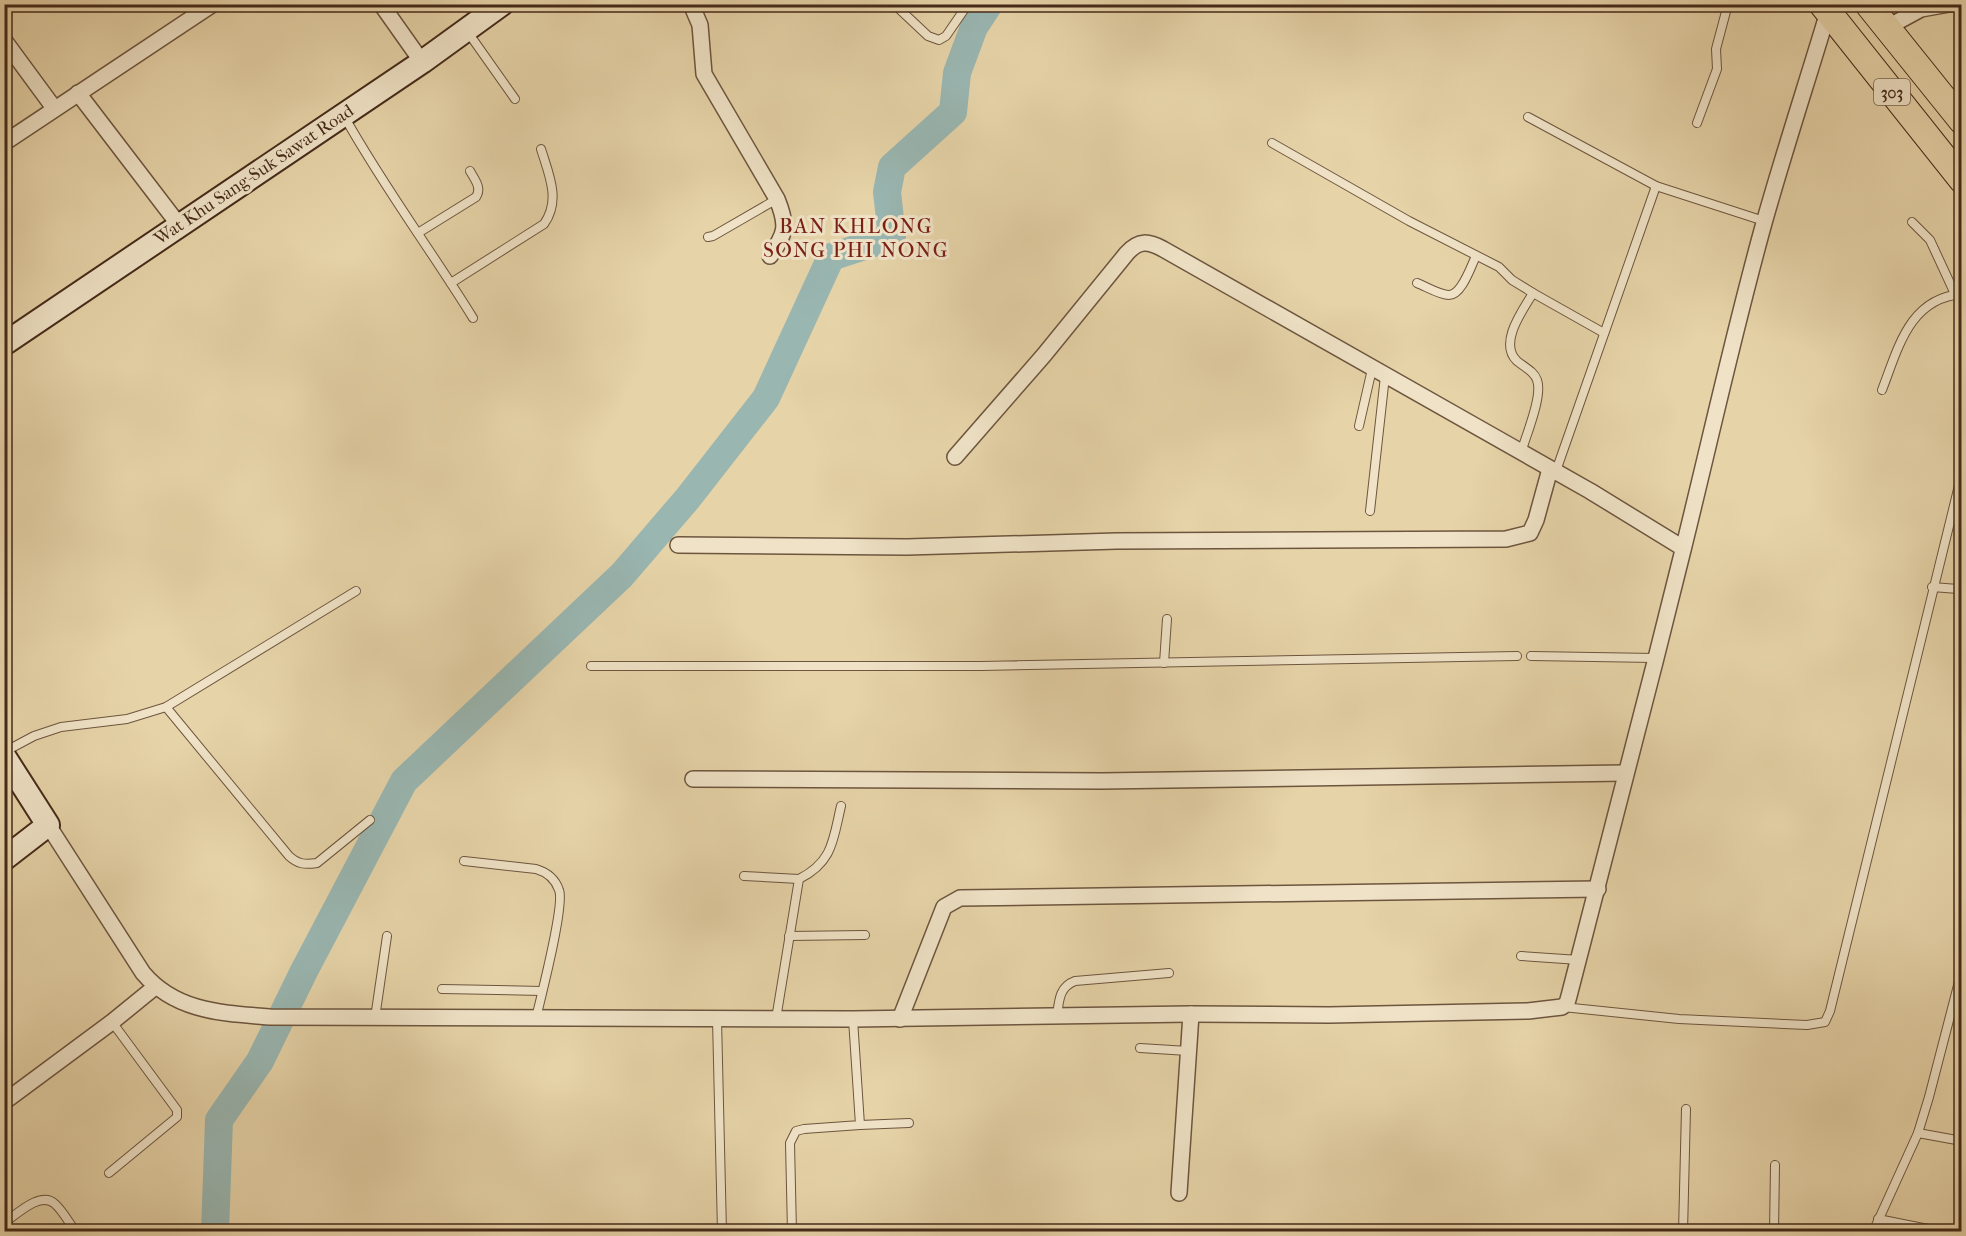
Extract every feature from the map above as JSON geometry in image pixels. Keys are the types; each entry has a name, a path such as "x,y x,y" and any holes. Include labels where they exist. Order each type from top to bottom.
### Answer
{"main road":[{"name":"303","path":"1868,4 1962,121"},
{"name":"303","path":"1825,8 1962,180"}],"street":[{"path":"4,142 213,4"},
{"path":"381,4 422,62"},
{"name":"Wat Khu Sang-Suk Sawat Road","path":"4,344 422,62 502,4"},
{"path":"691,4 700,25 704,74 777,199 785,226 781,239 770,256"},
{"path":"1886,28 1921,9 1949,4"},
{"path":"4,756 143,973 155,987 170,996 195,1007 224,1013 270,1017 375,1018 900,1019 1191,1014 1353,1015 1528,1011 1562,1007 1567,1003 1598,889 1725,371 1764,221 1825,8"},
{"path":"4,40 54,108"},
{"path":"78,93 179,225"},
{"path":"955,457 1136,244 1144,242 1163,249 1553,470 1683,548"},
{"path":"678,545 907,547 1117,542 1506,539 1530,533 1553,470"},
{"path":"693,779 1102,781 1625,773"},
{"path":"4,859 48,825"},
{"path":"900,1019 944,907 960,898 1598,889"},
{"path":"4,1102 155,987"},
{"path":"1179,1193 1191,1014"}],"lane":[{"path":"894,4 927,36 939,40 945,36 968,4"},
{"path":"1697,123 1717,69 1716,49 1728,4"},
{"path":"466,30 515,99"},
{"path":"343,115 368,158 473,318"},
{"path":"1528,117 1656,186 1764,221"},
{"path":"1272,143 1499,267 1512,280 1604,333"},
{"path":"451,283 544,225 550,216 554,190 541,149"},
{"path":"418,233 476,197 479,192 478,187 470,171"},
{"path":"1553,470 1656,186"},
{"path":"708,237 777,199"},
{"path":"1882,390 1903,335 1918,313 1933,303 1958,294 1930,240 1912,222"},
{"path":"1417,283 1448,296 1454,294 1461,287 1476,256"},
{"path":"1521,453 1539,392 1537,379 1531,371 1515,359 1510,348 1517,319 1533,293"},
{"path":"1359,426 1379,372"},
{"path":"1370,511 1379,372"},
{"path":"1562,1007 1679,1019 1807,1025 1825,1022 1830,1011 1932,587 1962,473"},
{"path":"1932,587 1958,590 1962,588"},
{"path":"4,752 34,736 61,727 127,719 166,707 356,591"},
{"path":"1164,663 1167,620"},
{"path":"591,666 795,668 1517,656"},
{"path":"1531,656 1655,658"},
{"path":"166,707 297,863 306,865 317,863 370,820"},
{"path":"744,876 799,879 821,865 830,852 842,806"},
{"path":"464,861 536,869 547,873 560,890 560,909 536,1018"},
{"path":"776,1019 799,879"},
{"path":"789,936 865,935"},
{"path":"375,1018 387,936"},
{"path":"1521,956 1579,960"},
{"path":"1873,1232 1918,1133 1962,970"},
{"path":"1057,1016 1061,992 1067,984 1075,981 1169,973"},
{"path":"442,989 542,991"},
{"path":"717,1019 722,1232"},
{"path":"853,1019 860,1125"},
{"path":"109,1173 177,1117 177,1110 112,1022"},
{"path":"1140,1048 1188,1051"},
{"path":"1683,1232 1686,1109"},
{"path":"792,1232 790,1143 796,1131 909,1123"},
{"path":"1918,1133 1962,1141"},
{"path":"1774,1232 1775,1165"},
{"path":"4,1223 31,1204 46,1199 54,1202 76,1232"},
{"path":"1878,1219 1938,1231"}],"waterway":[{"path":"215,1232 219,1120 260,1061 304,971 404,781 622,575 688,498 766,398 831,257 892,237 887,192 892,167 953,112 957,73 974,27 989,4"}],"district":[{"name":"BAN KHLONG SONG PHI NONG","path":"856,238"}]}
